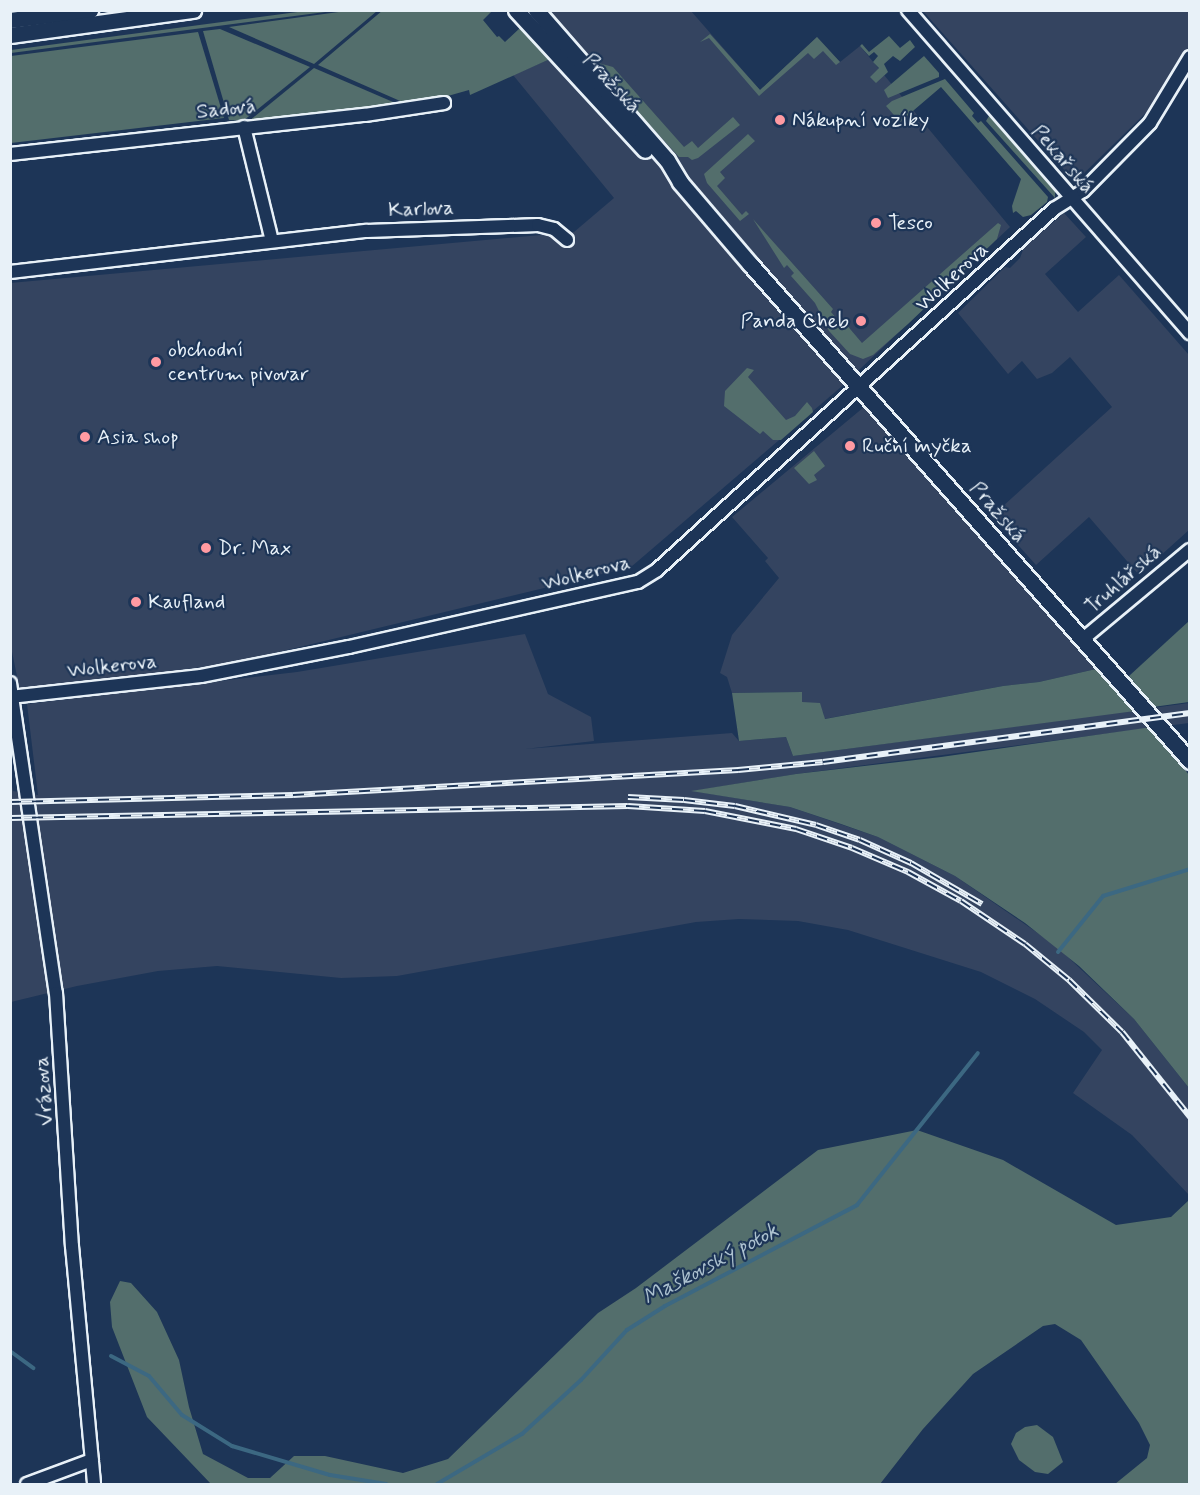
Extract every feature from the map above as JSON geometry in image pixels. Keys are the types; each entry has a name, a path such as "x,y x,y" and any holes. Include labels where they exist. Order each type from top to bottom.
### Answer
{"main road":[{"path":"10,20 90,10"},
{"path":"10,35 193,10"},
{"name":"Pražská","path":"516,10 661,168 680,182"},
{"name":"Pražská","path":"536,10 667,160 680,182 1190,761"}],"street":[{"name":"Pekařská","path":"908,10 1190,333"},
{"name":"Wolkerova","path":"12,697 201,676 349,647 638,582 657,570 860,388 1054,209 1083,191 1149,123 1190,57"},
{"name":"Sadová","path":"10,154 365,115 444,103"},
{"path":"244,127 272,241"},
{"name":"Karlova","path":"10,272 367,231 538,225 554,229 567,240"},
{"name":"Truhlářská","path":"1083,639 1190,550"},
{"name":"Vrázova","path":"10,683 56,993 72,1246 94,1485"},
{"path":"27,1485 92,1460"}],"shaded area":[{"path":"547,11 691,11 760,90 817,37 840,62 860,46 1010,227 841,387 631,567 233,663 20,691 10,642 10,283 574,232 614,198 513,75 550,59 572,39"},
{"path":"923,11 1189,11 1189,47 1157,102 1075,182"},
{"path":"1064,213 1086,237 1045,274 1078,312 1119,275 1189,355 1189,530 1139,575 1089,517 1036,565 992,516 1112,407 1070,357 1052,373 1037,379 1022,361 1008,374 958,313 1005,267 1010,268 1020,258 1024,247"},
{"path":"864,407 1096,669 1039,682 1003,686 824,719 823,712 801,702 802,692 732,693 727,677 720,673 732,635 779,578 765,561 768,558 732,517"},
{"path":"525,634 548,694 591,717 594,741 525,749 732,733 739,741 786,737 793,756 1189,703 1189,723 796,774 694,791 790,807 878,837 955,876 1055,945 1134,1019 1189,1088 1189,1195 1132,1135 1073,1093 1102,1050 1084,1032 1035,999 981,972 848,930 798,921 739,919 696,922 397,976 341,978 217,966 158,971 77,986 11,1002 10,777 13,791 38,795 27,704 297,672"}],"green space":[{"path":"383,10 492,11 483,20 497,37 499,36 505,42 521,27 550,59 470,95 469,90 423,103 407,104 318,65"},
{"path":"305,11 333,11 11,53 11,50"},
{"path":"346,11 377,11 314,64 229,27"},
{"path":"220,29 310,67 243,121 229,120 203,31"},
{"path":"198,32 224,118 11,143 11,56"},
{"path":"710,34 760,90 817,37 840,62 836,65 823,51 814,59 808,53 759,96 709,38 700,42"},
{"path":"889,36 900,48 910,40 915,47 900,61 893,56 884,64 888,72 876,83 870,77 879,68 873,62 878,56 874,52 869,56 860,46 862,44 869,52"},
{"path":"924,56 939,73 939,77 888,98 884,90"},
{"path":"591,61 613,67 684,147 692,141 698,148 733,117 740,125 698,158 692,160 688,157 679,157"},
{"path":"314,68 400,105 249,121"},
{"path":"945,79 974,113 972,116 978,123 981,121 1048,197 1047,202 1031,215 1023,217 1016,211 1013,213 1012,206 1021,179 941,87 900,122 886,106 892,101"},
{"path":"989,116 1003,126 1005,134 1039,173 1048,176 1055,185 1055,198 986,121"},
{"path":"748,134 755,141 720,172 725,178 717,186 742,215 746,211 749,214 740,221 707,183 704,174"},
{"path":"753,219 833,309 831,312 842,325 845,323 862,343 998,223 1001,225 997,239 908,324 873,355 863,359 850,354 829,331 815,303 791,276 794,273 787,265 784,268"},
{"path":"747,368 754,370 748,377 786,420 795,416 807,402 812,408 813,412 781,440 773,440 763,431 760,434 724,406 725,391"},
{"path":"814,451 825,466 814,475 817,480 809,484 794,468"},
{"path":"1189,621 1189,702 1153,707 1129,676"},
{"path":"1096,669 1135,711 793,756 786,737 739,741 732,693 802,692 802,702 820,703 825,719 1003,686 1039,682"},
{"path":"1152,727 1189,775 1189,1088 1134,1019 1079,966 1025,923 955,876 878,837 790,807 691,791 796,774 941,757"},
{"path":"917,1130 1003,1160 1116,1225 1171,1217 1189,1200 1189,1484 1115,1484 1147,1458 1150,1445 1139,1423 1081,1340 1055,1324 1043,1326 973,1374 923,1429 880,1484 211,1484 147,1417 112,1327 110,1302 120,1281 131,1283 157,1312 179,1360 189,1407 203,1454 248,1478 270,1478 294,1456 325,1456 403,1473 448,1459 598,1313 636,1288 818,1150"},
{"path":"1037,1425 1053,1437 1063,1462 1048,1474 1035,1472 1019,1460 1011,1444 1016,1433 1025,1427"}],"waterway":[{"name":"Maškovský potok","path":"1058,952 1103,896 1190,869"},
{"name":"Maškovský potok","path":"437,1484 522,1434 581,1380 627,1330 665,1306 857,1205 978,1053"},
{"path":"10,1351 33,1368"},
{"path":"111,1356 149,1376 182,1415 232,1446 330,1475 386,1484"}],"railway":[{"path":"10,802 293,795 738,770 823,762 1190,713"},
{"path":"628,797 735,806 816,825 860,840 911,863 982,904"},
{"path":"10,818 628,806 705,811 796,829 852,848 908,872 961,901 1025,944 1069,980 1122,1032 1190,1117"}],"place":[{"name":"Nákupní vozíky","path":"780,120"},
{"name":"Tesco","path":"876,223"},
{"name":"Panda Cheb","path":"861,321"},
{"name":"obchodní centrum pivovar","path":"156,362"},
{"name":"Asia shop","path":"85,437"},
{"name":"Ruční myčka","path":"850,446"},
{"name":"Dr. Max","path":"206,548"},
{"name":"Kaufland","path":"136,602"}]}
